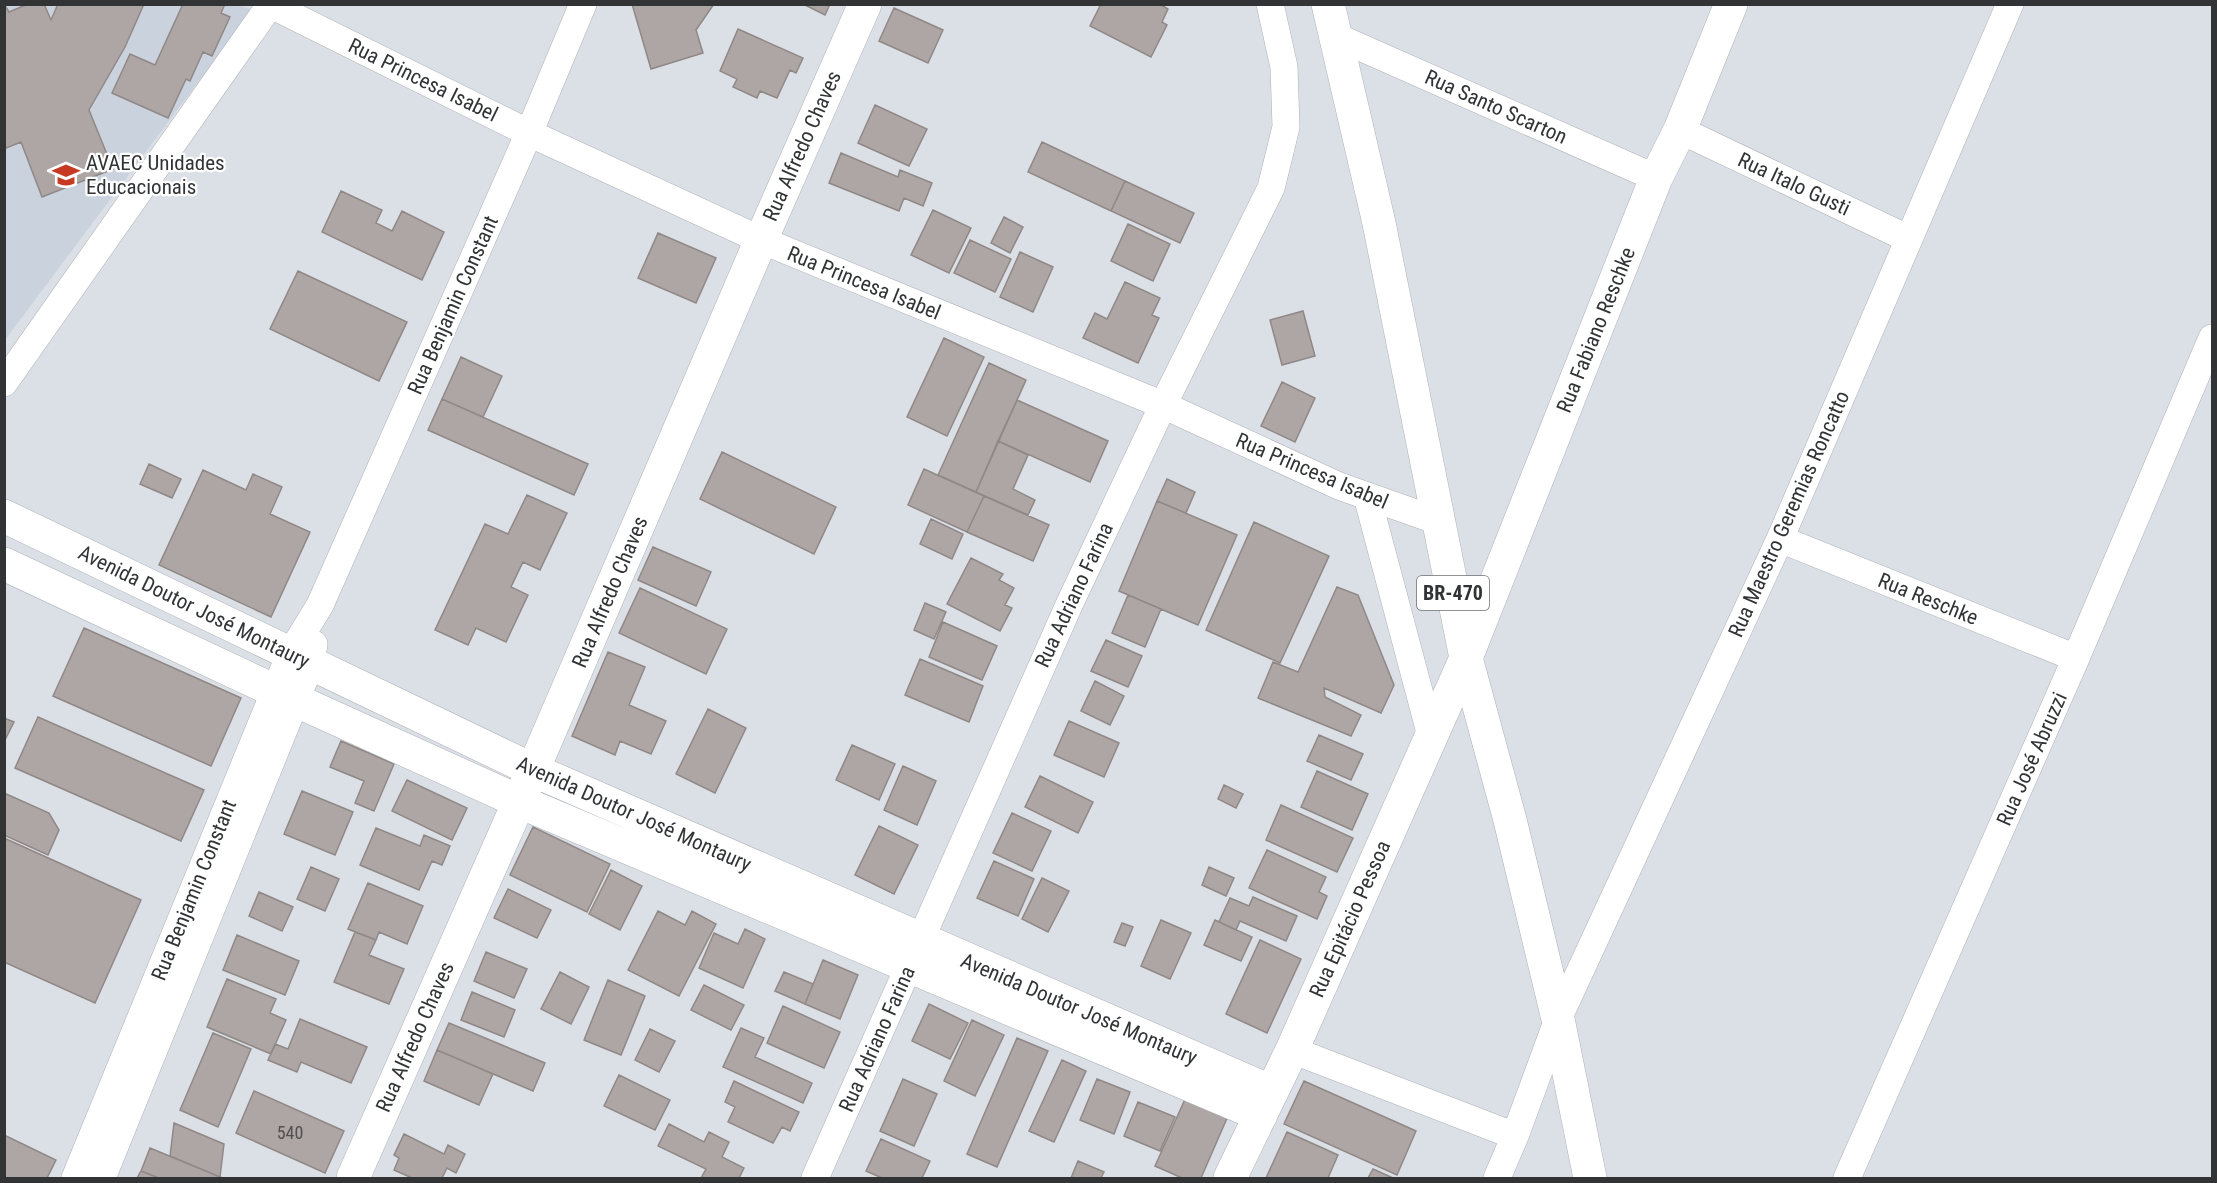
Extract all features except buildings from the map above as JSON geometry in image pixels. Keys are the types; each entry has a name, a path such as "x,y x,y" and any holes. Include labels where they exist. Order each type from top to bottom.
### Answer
{"main road":[{"name":"Rua Alfredo Chaves","path":"353,1179 865,4"},
{"name":"BR-470","path":"1328,4 1379,223 1466,658 1510,820 1558,1019 1590,1179"},
{"name":"Rua Fabiano Reschke","path":"1466,658 1656,178 1680,130 1731,4"},
{"name":"Avenida Doutor José Montaury","path":"4,516 915,954"},
{"name":"Avenida Doutor José Montaury","path":"4,564 285,696 518,801 915,954 1267,1104"},
{"name":"Rua Epitácio Pessoa","path":"1230,1179 1292,1050 1466,658"}],"street":[{"name":"Rua Benjamin Constant","path":"102,1179 320,605 529,133 583,4"},
{"name":"Rua Adriano Farina","path":"815,1179 1069,605 1163,405 1271,188 1286,127 1284,67 1270,4"},
{"name":"Rua Maestro Geremias Roncatto","path":"1497,1179 1558,1019 1780,539 2010,4"},
{"name":"Rua Princesa Isabel","path":"269,5 529,133 761,240 1163,405 1339,486 1438,521"},
{"path":"4,383 269,5"},
{"name":"Rua Santo Scarton","path":"1335,36 1656,178"},
{"name":"Rua Italo Gusti","path":"1680,130 1909,239"},
{"name":"Rua José Abruzzi","path":"1847,1179 2076,658 2212,338"},
{"path":"1367,496 1431,736"},
{"name":"Rua Reschke","path":"1780,539 2076,658"},
{"name":"Rua Benjamin Constant","path":"75,1179 285,696"},
{"path":"1292,1050 1515,1136"}],"shaded area":[{"name":"AVAEC Unidades Educacionais","path":"236,4 252,10 5,340 5,5"}],"place":[{"name":"AVAEC Unidades Educacionais","path":"66,175"}]}
